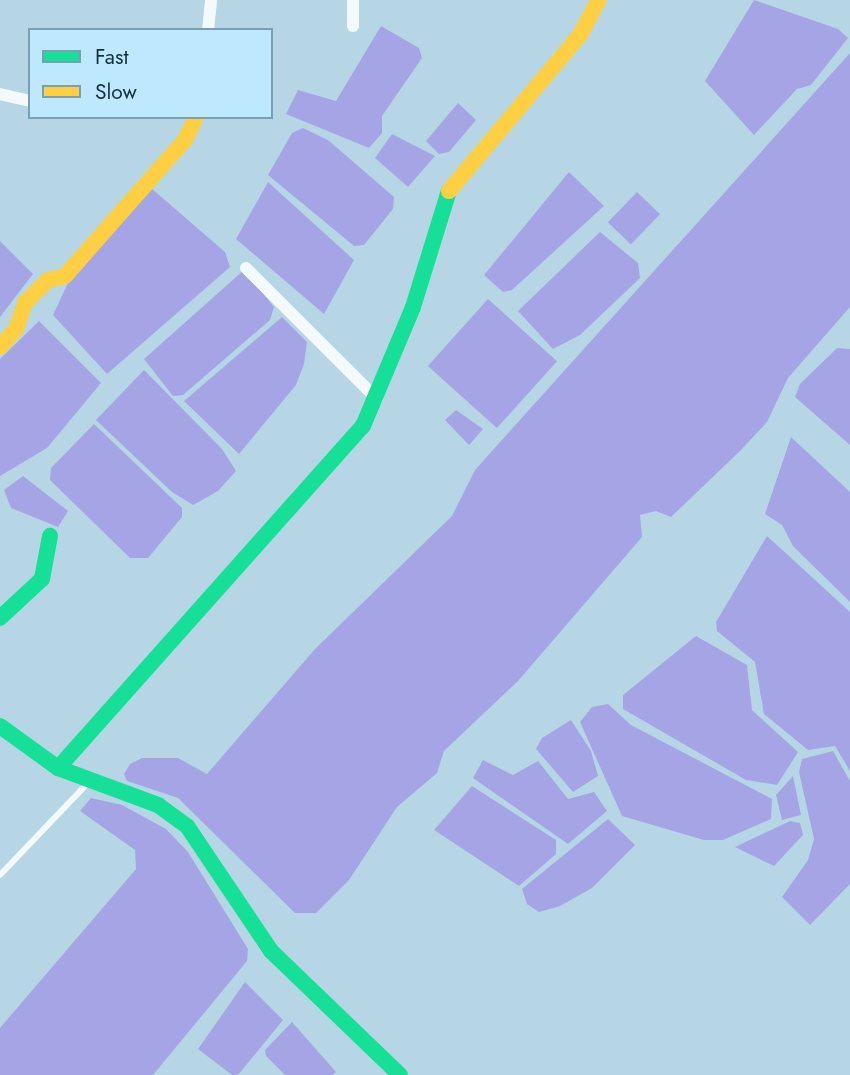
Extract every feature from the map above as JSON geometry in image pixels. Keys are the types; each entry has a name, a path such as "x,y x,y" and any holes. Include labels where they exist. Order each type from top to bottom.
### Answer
{"street":[{"path":"208,28 211,0"},
{"path":"353,0 353,26"},
{"path":"58,768 348,447 377,399 413,307 452,183 580,35 599,0"},
{"path":"0,93 28,100"},
{"path":"0,347 16,329 25,303 48,281 65,276 185,141 195,119"},
{"path":"246,268 377,399"},
{"path":"0,618 42,579 50,536"},
{"path":"0,726 58,768 158,805 187,826 271,951 400,1075"}],"lane":[{"path":"0,875 86,780"}],"water":[{"path":"754,0 838,29 848,38 811,85 797,89 754,135 705,81"},
{"path":"381,26 419,48 422,58 382,116 382,133 369,148 286,114 298,90 336,101"},
{"path":"850,53 850,307 788,378 767,422 741,450 671,517 656,511 640,515 642,537 518,681 444,751 437,773 397,807 349,880 316,913 295,913 178,798 127,781 124,774 130,764 142,758 178,758 207,774 315,649 452,516 475,470"},
{"path":"458,103 476,120 449,152 439,154 426,141"},
{"path":"303,128 328,140 394,197 393,209 364,245 354,246 268,175 292,133"},
{"path":"392,134 435,156 408,187 375,158"},
{"path":"569,172 604,206 512,290 503,292 484,275"},
{"path":"268,182 354,260 324,314 236,239"},
{"path":"151,188 225,252 230,267 107,374 53,315 74,270"},
{"path":"637,192 660,214 631,244 608,222"},
{"path":"600,232 638,263 640,278 580,335 553,349 518,311"},
{"path":"0,241 33,274 0,317"},
{"path":"244,270 274,307 270,320 183,395 173,396 144,359"},
{"path":"488,299 557,361 497,428 428,366"},
{"path":"282,317 307,342 304,364 296,385 239,454 184,401"},
{"path":"39,321 101,383 47,448 0,476 0,359"},
{"path":"837,348 850,349 850,445 795,397 800,384"},
{"path":"144,370 222,449 236,471 218,491 193,505 172,492 96,420"},
{"path":"456,410 483,429 469,445 445,420"},
{"path":"94,424 182,508 182,517 148,558 130,558 50,480 51,468"},
{"path":"791,437 850,492 850,602 793,546 782,525 765,514"},
{"path":"23,476 68,511 58,527 11,508 4,490"},
{"path":"767,536 850,612 850,771 835,746 808,750 764,714 755,662 717,631 716,622"},
{"path":"696,636 747,665 752,710 798,752 777,785 746,780 623,709 623,695"},
{"path":"608,704 631,725 772,799 771,819 723,840 704,840 622,816 580,722 592,707"},
{"path":"571,720 591,751 598,776 573,792 536,749 542,738"},
{"path":"833,751 850,781 850,884 810,925 782,897 808,860 814,839 799,772 802,759"},
{"path":"483,760 513,775 538,761 568,799 594,792 607,811 568,844 473,778"},
{"path":"793,776 801,815 782,820 776,795"},
{"path":"472,786 556,840 556,854 519,886 434,830"},
{"path":"91,798 122,805 166,829 188,852 248,949 247,961 153,1075 0,1075 0,1028 136,869 135,850 80,811"},
{"path":"608,819 635,845 592,888 560,906 539,912 527,904 522,889"},
{"path":"790,821 800,823 803,835 774,866 735,847"},
{"path":"245,982 283,1020 238,1075 232,1075 198,1049"},
{"path":"292,1022 336,1072 333,1075 285,1075 266,1056 265,1050"}],"traffic: fast":[{"path":"58,768 363,426 413,307 449,191"},
{"path":"0,618 42,579 50,536"},
{"path":"0,726 58,768 158,805 187,826 271,951 400,1075"}],"traffic: slow":[{"path":"449,191 580,35 599,0"},
{"path":"0,347 16,329 25,303 48,280 65,276 185,140 195,119"}]}
